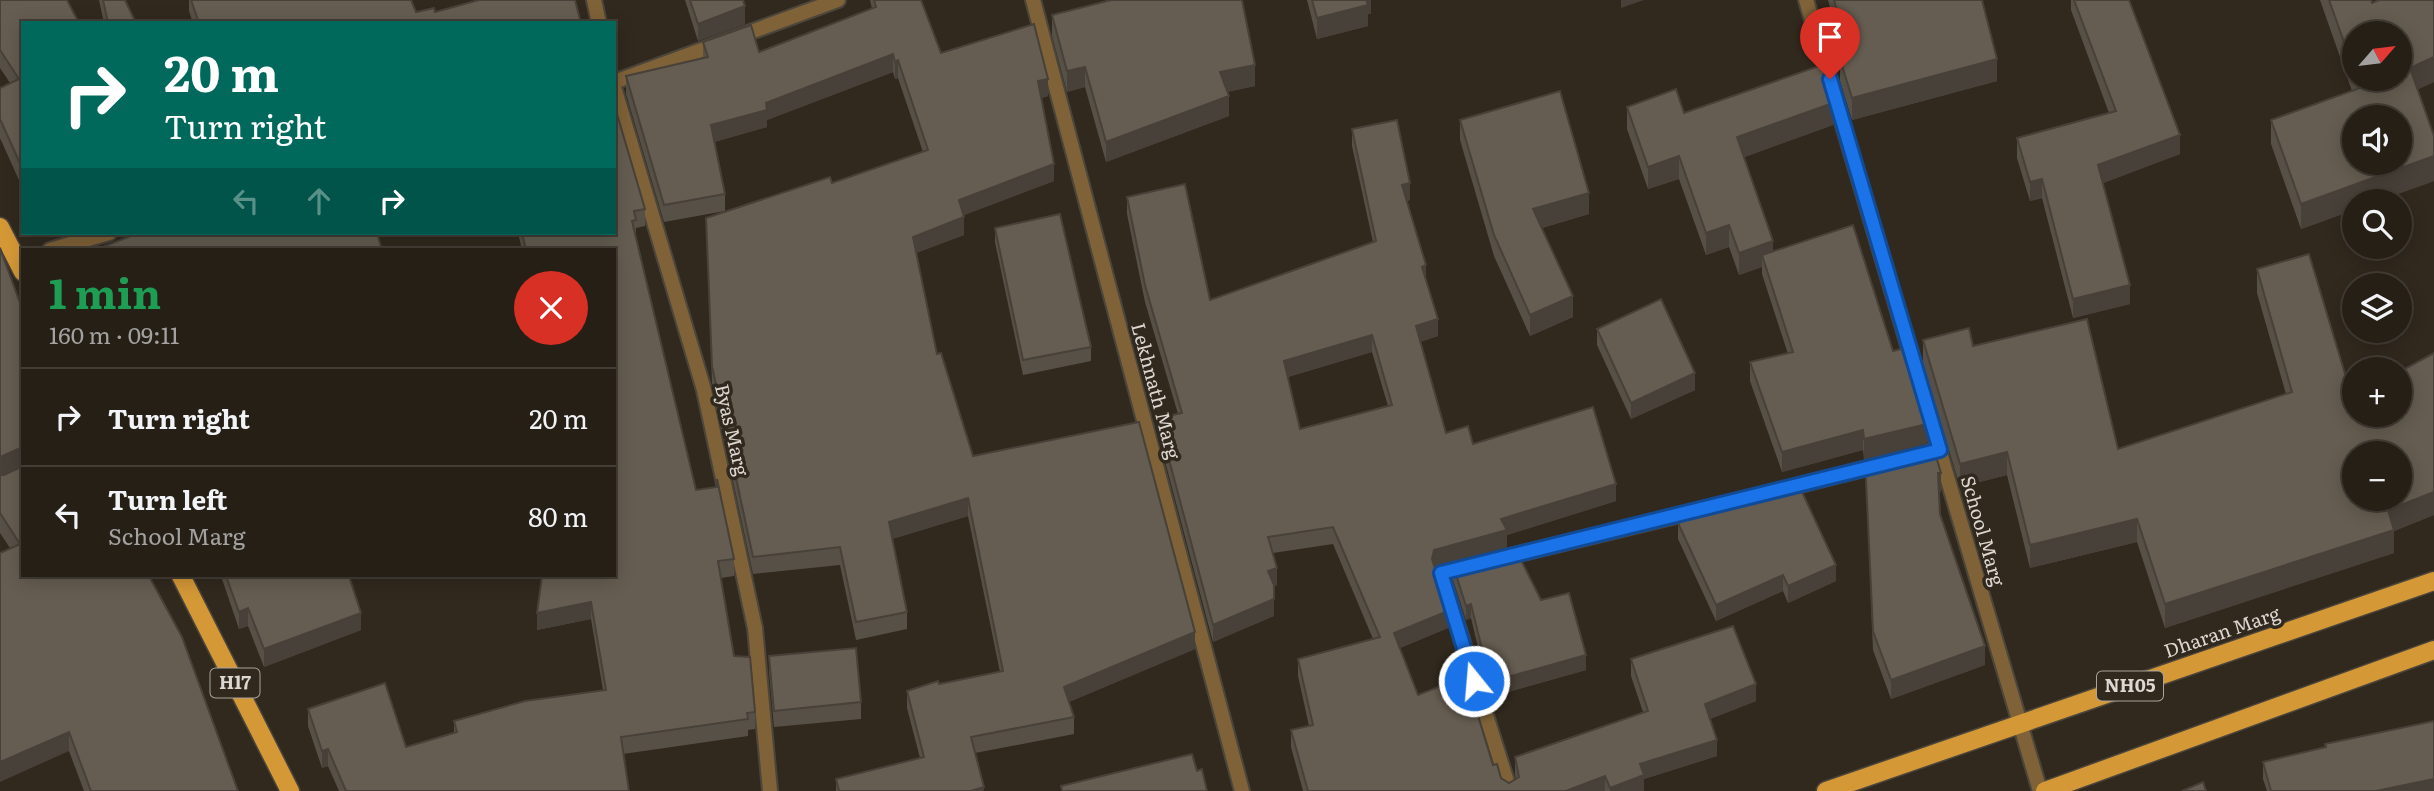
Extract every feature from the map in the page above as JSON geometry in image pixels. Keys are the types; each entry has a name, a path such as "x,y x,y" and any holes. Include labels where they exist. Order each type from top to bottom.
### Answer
{"main road":[{"path":"0,227 21,263"},
{"name":"H17","path":"182,577 290,791"},
{"name":"Dharan Marg","path":"1826,791 2018,722 2434,581"},
{"path":"2042,791 2434,650"}],"street":[{"path":"594,0 599,21"},
{"path":"616,83 838,0"},
{"name":"Lekhnath Marg","path":"1033,0 1242,791"},
{"name":"School Marg","path":"1806,0 1934,452 2042,791"},
{"name":"Byas Marg","path":"616,91 704,390 755,628 770,791"},
{"path":"57,248 102,235"},
{"path":"1510,791 1441,573 1904,459"}],"building":[{"path":"0,0 67,0 78,21 21,21 21,166 0,119 0,88 19,79 0,50"},
{"path":"103,0 125,0 135,21 108,21"},
{"path":"191,0 411,0 416,12 434,8 435,12 479,0 575,0 580,21 198,21"},
{"path":"690,0 743,0 745,6 698,24"},
{"path":"874,0 921,0 941,53 1034,24 1048,79 1038,81 1054,164 959,200 964,217 913,237 937,354 941,353 973,456 1139,422 1195,632 1064,687 1074,717 971,737 984,787 971,791 839,791 836,779 924,757 907,691 938,681 939,684 1003,671 968,498 889,522 907,612 856,622 840,547 753,557 712,366 706,218 830,177 832,183 928,150 898,60 895,62 893,54 766,103 767,110 711,125 725,194 664,205 626,76 708,57 703,42 751,25 759,52 876,7"},
{"path":"1111,0 1242,0 1255,65 1220,72 1229,96 1106,142 1085,67 1067,71 1052,15"},
{"path":"1312,0 1366,0 1368,5 1317,18"},
{"path":"1834,0 1982,0 1997,59 1852,98 1840,59 1849,56"},
{"path":"2074,0 2129,0 2180,135 2098,165 2130,285 2073,299 2042,179 2030,182 2017,138 2116,111"},
{"path":"2329,0 2371,0 2372,3 2379,0 2434,0 2434,57 2412,67 2412,21 2342,21 2342,36"},
{"path":"1822,65 1833,103 1737,137 1773,241 1739,253 1729,225 1706,233 1679,156 1648,167 1627,107 1676,89 1684,113"},
{"path":"2412,74 2434,136 2434,156 2412,164 2412,105 2342,105 2342,175 2381,175 2301,204 2271,120 2352,91 2412,91"},
{"path":"1560,91 1589,193 1533,209 1573,296 1530,315 1494,235 1460,120"},
{"path":"616,111 645,209 634,211 636,220 632,221 696,490 717,487 717,479 734,559 718,561 734,656 750,657 755,712 747,713 748,719 621,737 629,791 346,791 328,749 322,751 308,709 385,683 406,747 457,732 454,721 525,701 606,690 591,602 537,613 542,577 616,577 616,248 526,248 522,235 616,235"},
{"path":"1397,120 1410,183 1402,185 1426,265 1422,267 1438,319 1416,326 1446,433 1468,426 1473,444 1593,407 1616,484 1501,519 1507,530 1434,550 1432,559 1448,611 1394,633 1418,695 1466,676 1493,765 1497,764 1501,778 1509,783 1519,777 1515,757 1648,711 1631,659 1733,626 1756,684 1705,704 1717,740 1640,764 1644,775 1610,788 1605,776 1566,791 1308,791 1291,730 1313,725 1298,659 1380,637 1333,527 1268,537 1277,568 1268,571 1274,585 1274,599 1213,625 1158,418 1182,413 1145,285 1127,197 1185,184 1210,300 1376,241 1352,129","holes":["1372,335 1392,405 1300,429 1284,361"]},
{"path":"1060,214 1091,347 1023,360 995,228"},
{"path":"1853,225 1893,351 1905,348 1927,424 1864,439 1863,430 1782,452 1750,362 1793,352 1762,255"},
{"path":"133,235 378,235 381,248 100,248"},
{"path":"0,248 21,306 21,448 0,457"},
{"path":"2309,254 2342,364 2342,427 2412,427 2412,365 2434,353 2434,492 2412,501 2412,441 2342,441 2342,511 2388,511 2394,530 2165,604 2137,519 2030,545 2007,452 1960,464 1923,340 1969,328 1973,346 2087,319 2118,449 2292,392 2257,269"},
{"path":"1661,299 1695,373 1631,403 1597,329"},
{"path":"1932,443 1941,473 1938,473 1940,514 1985,646 1891,680 1873,631 1865,459"},
{"path":"21,467 21,577 150,577 182,637 238,791 91,791 69,732 0,762 0,553 20,544 0,513 0,475"},
{"path":"1796,479 1836,565 1788,586 1783,575 1716,605 1678,523 1751,490"},
{"path":"1516,550 1541,600 1569,593 1586,655 1490,682 1471,604 1466,606 1453,565"},
{"path":"226,577 349,577 361,613 264,649 248,608 239,612"},
{"path":"856,648 861,702 774,711 769,656"},
{"path":"2434,721 2434,779 2376,791 2271,791 2263,762 2326,747 2325,744"},
{"path":"1192,754 1197,771 1202,769 1207,791 1062,791 1061,786"},
{"path":"2203,782 2206,791 2182,791"}],"route":[{"path":"1474,681 1441,573 1940,450 1830,79"}]}
